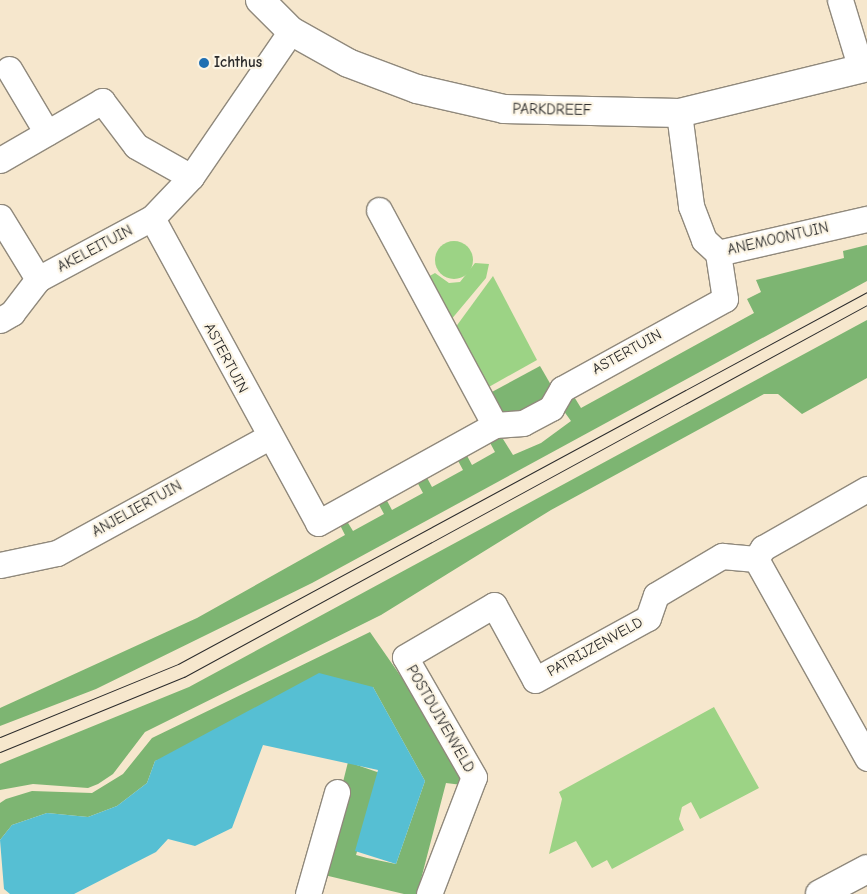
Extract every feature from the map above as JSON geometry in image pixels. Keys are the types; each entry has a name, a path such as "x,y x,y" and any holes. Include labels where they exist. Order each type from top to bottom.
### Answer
{"street":[{"name":"PARKDREEF","path":"260,0 291,31 348,64 408,86 504,109 679,113 864,68"},
{"path":"840,0 864,68"},
{"path":"152,218 191,177 291,31"},
{"path":"9,69 47,133"},
{"path":"0,160 102,101 136,146 191,177"},
{"name":"ANEMOONTUIN","path":"679,113 691,206 704,240 718,254 867,218"},
{"path":"379,210 495,425"},
{"path":"0,217 38,279 12,313 0,320"},
{"name":"ASTERTUIN","path":"152,218 269,437 318,523 495,425 523,423 551,408 562,388 725,299 718,254"},
{"name":"AKELEITUIN","path":"38,279 152,218"},
{"name":"ANJELIERTUIN","path":"0,565 57,553 269,437"},
{"path":"867,489 763,548 756,559 867,758"},
{"name":"PATRIJZENVELD","path":"405,657 494,605 535,680 648,618 656,595 722,556 756,559"},
{"name":"POSTDUIVENVELD","path":"405,657 474,777 429,894"},
{"path":"309,894 337,792"},
{"path":"820,894 867,869"}],"green space":[{"path":"454,241 467,247 473,260 467,273 454,279 441,273 435,260 441,247"},
{"path":"867,245 867,281 312,583 96,689 0,726 0,708 197,618 345,535 338,521 345,518 353,531 384,514 377,501 385,497 392,510 423,493 416,480 425,474 432,487 463,470 456,457 465,452 472,465 495,452 488,439 503,439 513,455 541,443 571,421 558,403 573,395 581,408 754,313 747,299 761,292 756,280 844,258 843,251"},
{"path":"475,263 489,264 486,278 450,321 426,278 435,273 449,283 460,282"},
{"path":"493,276 537,360 487,388 455,328"},
{"path":"867,320 867,378 802,414 778,394 764,394 551,510 381,615 145,732 113,774 98,784 88,788 33,784 0,790 0,764 189,687"},
{"path":"540,366 551,385 549,395 512,419 502,414 490,393"},
{"path":"370,632 427,714 463,779 462,785 446,783 419,887 433,894 404,894 320,874 348,762 380,773 356,855 367,858 396,864 425,781 373,687 155,761 147,783 117,806 88,817 47,813 12,825 0,840 0,803 6,799 32,791 92,793 123,774 152,738"},
{"path":"714,707 759,788 700,819 691,802 682,807 679,819 684,830 612,869 607,860 592,868 576,841 549,854 562,799 559,792"}],"water":[{"path":"319,673 373,687 425,781 396,864 355,851 378,770 263,745 232,828 195,846 168,839 156,852 74,894 10,894 4,889 0,840 12,825 47,813 88,817 117,806 147,783 155,761"}],"tram line":[{"path":"0,737 178,664 867,292"},
{"path":"0,752 184,677 867,305"}],"place":[{"name":"Ichthus","path":"204,63"}]}
